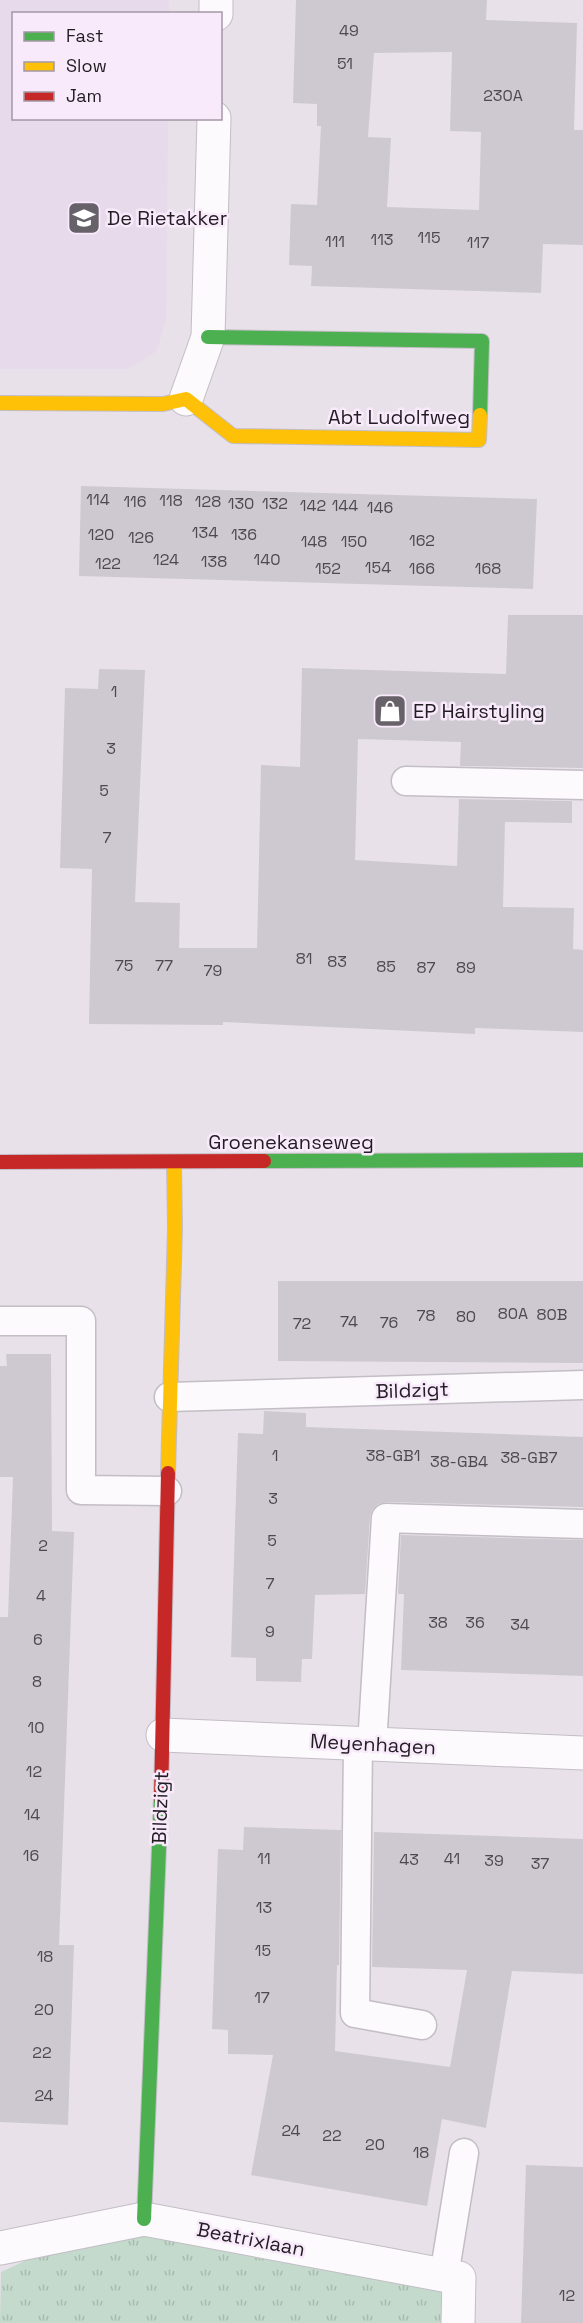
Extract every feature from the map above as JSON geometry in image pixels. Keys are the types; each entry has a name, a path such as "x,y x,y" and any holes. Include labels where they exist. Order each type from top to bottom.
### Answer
{"street":[{"path":"0,403 163,404 186,399 208,336 214,120"},
{"name":"Abt Ludolfweg","path":"186,399 233,436 479,440 482,341 208,336"},
{"name":"Groenekanseweg","path":"0,1162 583,1160"},
{"name":"Bildzigt","path":"144,2219 163,1735 169,1397 175,1241 174,1162"},
{"name":"Meyenhagen","path":"163,1735 583,1754"},
{"name":"Beatrixlaan","path":"0,2248 144,2219 444,2276"},
{"path":"444,2276 459,2278 458,2323"}],"lane":[{"path":"406,781 583,785"},
{"path":"0,1321 81,1321 81,1490 167,1491"},
{"name":"Bildzigt","path":"169,1397 583,1385"},
{"path":"422,2025 356,2013 365,1744 386,1518 583,1524"},
{"path":"444,2276 464,2153"}],"shaded area":[{"name":"De Rietakker","path":"0,0 169,0 169,12 12,12 12,120 168,120 166,318 157,351 128,369 0,369"}],"green space":[{"path":"155,2228 443,2283 442,2323 0,2323 1,2272 31,2258"}],"building":[{"path":"296,0 487,0 486,20 577,23 574,130 583,130 583,245 543,244 541,293 311,286 312,266 289,265 291,204 317,205 321,126 317,126 317,104 293,103","holes":["452,52 450,131 481,132 479,210 387,207 391,138 368,137 374,53"]},
{"path":"81,486 537,499 533,589 79,576"},
{"path":"508,615 583,615 583,768 460,766 461,742 358,739 355,860 457,866 459,799 572,801 572,823 505,822 503,907 574,908 573,949 583,950 583,1032 475,1028 475,1034 223,1022 223,1025 89,1024 92,869 60,868 65,688 98,689 99,669 145,670 135,902 180,903 179,948 257,948 261,765 300,767 302,668 506,674"},
{"path":"278,1281 583,1281 583,1363 278,1361"},
{"path":"6,1354 51,1354 52,1531 74,1532 59,1945 74,1945 68,2125 0,2122 0,1617 8,1617 13,1477 0,1477 0,1366 7,1366"},
{"path":"264,1411 306,1413 306,1427 583,1437 583,1507 387,1502 378,1504 372,1510 370,1517 365,1594 315,1595 312,1659 302,1659 301,1682 256,1681 256,1658 231,1657 238,1433 263,1434"},
{"path":"401,1535 583,1540 583,1676 401,1670 404,1594 398,1594"},
{"path":"244,1827 341,1830 335,2051 450,2067 467,1970 372,1967 374,1832 583,1839 583,1974 512,1971 486,2128 442,2119 427,2206 251,2175 273,2055 228,2054 228,2030 212,2029 218,1849 243,1850"},
{"path":"526,2165 583,2167 583,2323 521,2323"}],"traffic: fast":[{"path":"208,337 482,341 480,415"},
{"path":"264,1161 583,1160"},
{"path":"144,2219 161,1798"}],"traffic: slow":[{"path":"0,403 163,404 186,399 233,436 479,440 480,415"},
{"path":"168,1473 175,1228 174,1162"}],"traffic: jam":[{"path":"0,1162 264,1161"},
{"path":"161,1798 168,1473"}],"place":[{"name":"De Rietakker","path":"84,218"},
{"name":"EP Hairstyling","path":"390,711"}]}
